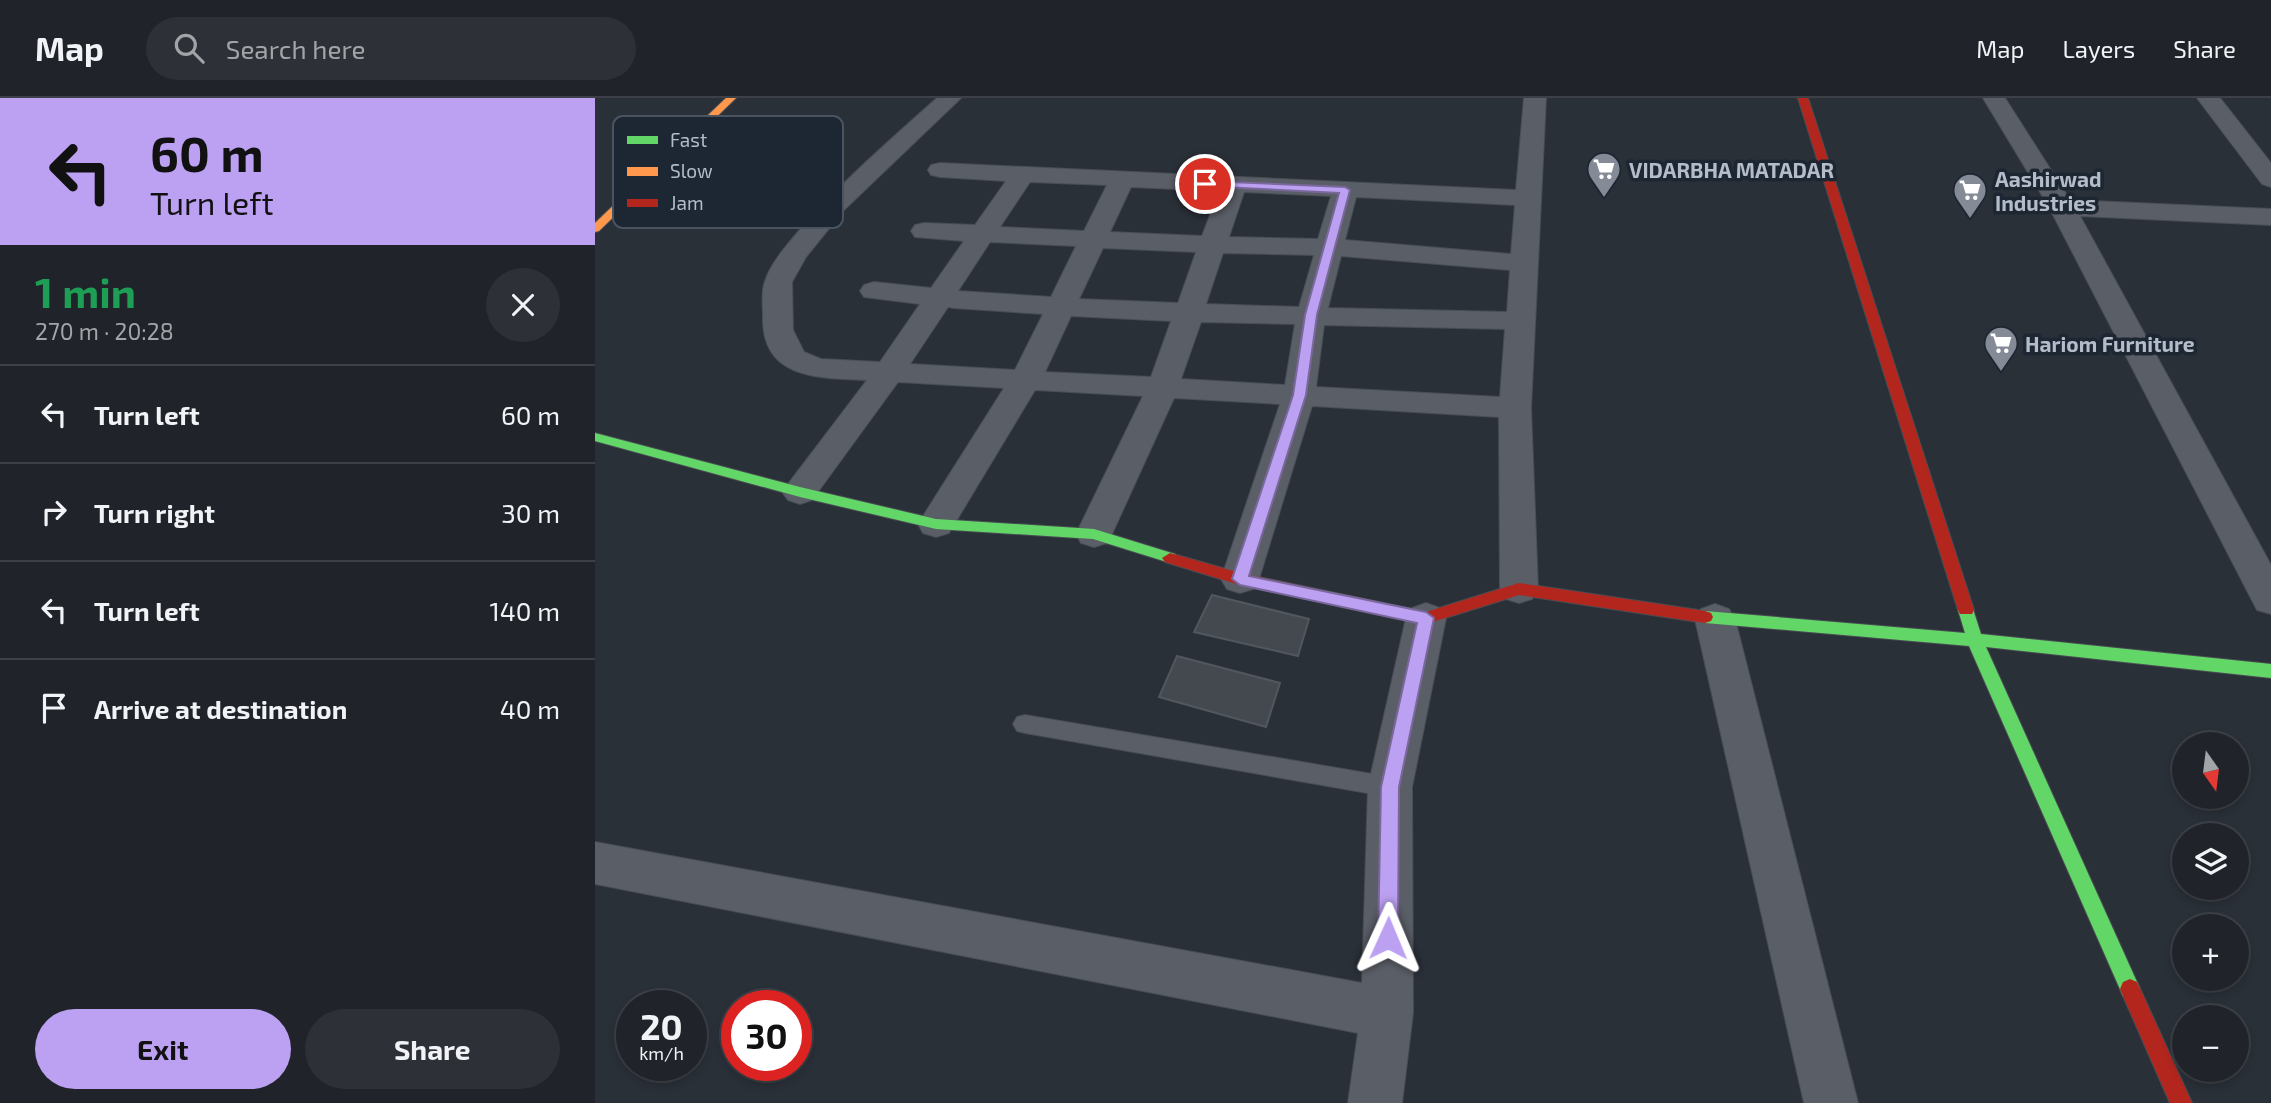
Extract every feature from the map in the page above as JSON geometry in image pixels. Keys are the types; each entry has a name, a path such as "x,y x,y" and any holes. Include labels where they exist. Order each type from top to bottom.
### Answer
{"street":[{"path":"712,116 731,98"},
{"path":"843,198 950,98"},
{"path":"1519,589 1515,408 1535,98"},
{"path":"1803,98 1975,640 2181,1103"},
{"path":"1994,98 2062,207 2271,600"},
{"path":"2208,98 2271,179"},
{"path":"940,170 1528,198"},
{"path":"800,492 889,372 1022,175"},
{"path":"936,524 1026,379 1122,180"},
{"path":"1094,534 1163,387 1233,186"},
{"path":"1240,579 1299,395 1311,315 1345,190"},
{"path":"2062,207 2271,217"},
{"path":"595,229 613,212"},
{"path":"816,228 794,254 778,282 778,330 783,345 793,359 816,368 1515,408"},
{"path":"924,230 1214,245 1328,247 1524,262"},
{"path":"874,291 938,298 1190,313 1521,321"},
{"path":"595,437 800,492 936,524 1094,534 1240,579 1426,618 1519,589 1715,619 1975,640 2271,671"},
{"path":"1375,1103 1387,1013 1390,787 1426,618"},
{"path":"1715,619 1831,1103"},
{"path":"595,863 1387,1013"}],"lane":[{"path":"1025,724 1390,787"}],"building":[{"path":"1212,595 1309,619 1298,656 1194,632"},
{"path":"1177,656 1280,683 1266,727 1159,697"}],"traffic: fast":[{"path":"595,437 800,492 936,524 1094,534 1170,558"},
{"path":"1966,610 1975,640 2130,989"},
{"path":"1705,617 1975,640 2271,671"}],"traffic: slow":[{"path":"712,116 731,98"},
{"path":"595,229 613,212"}],"traffic: jam":[{"path":"1803,98 1966,610"},
{"path":"1170,558 1240,579 1426,618 1519,589 1705,617"},
{"path":"2130,989 2181,1103"}],"place":[{"name":"VIDARBHA MATADAR","path":"1604,199"},
{"name":"Aashirwad Industries","path":"1970,220"},
{"name":"Hariom Furniture","path":"2001,373"}],"route":[{"path":"1205,184 1345,190 1311,315 1299,395 1240,579 1426,618 1390,787 1388,938"}]}
